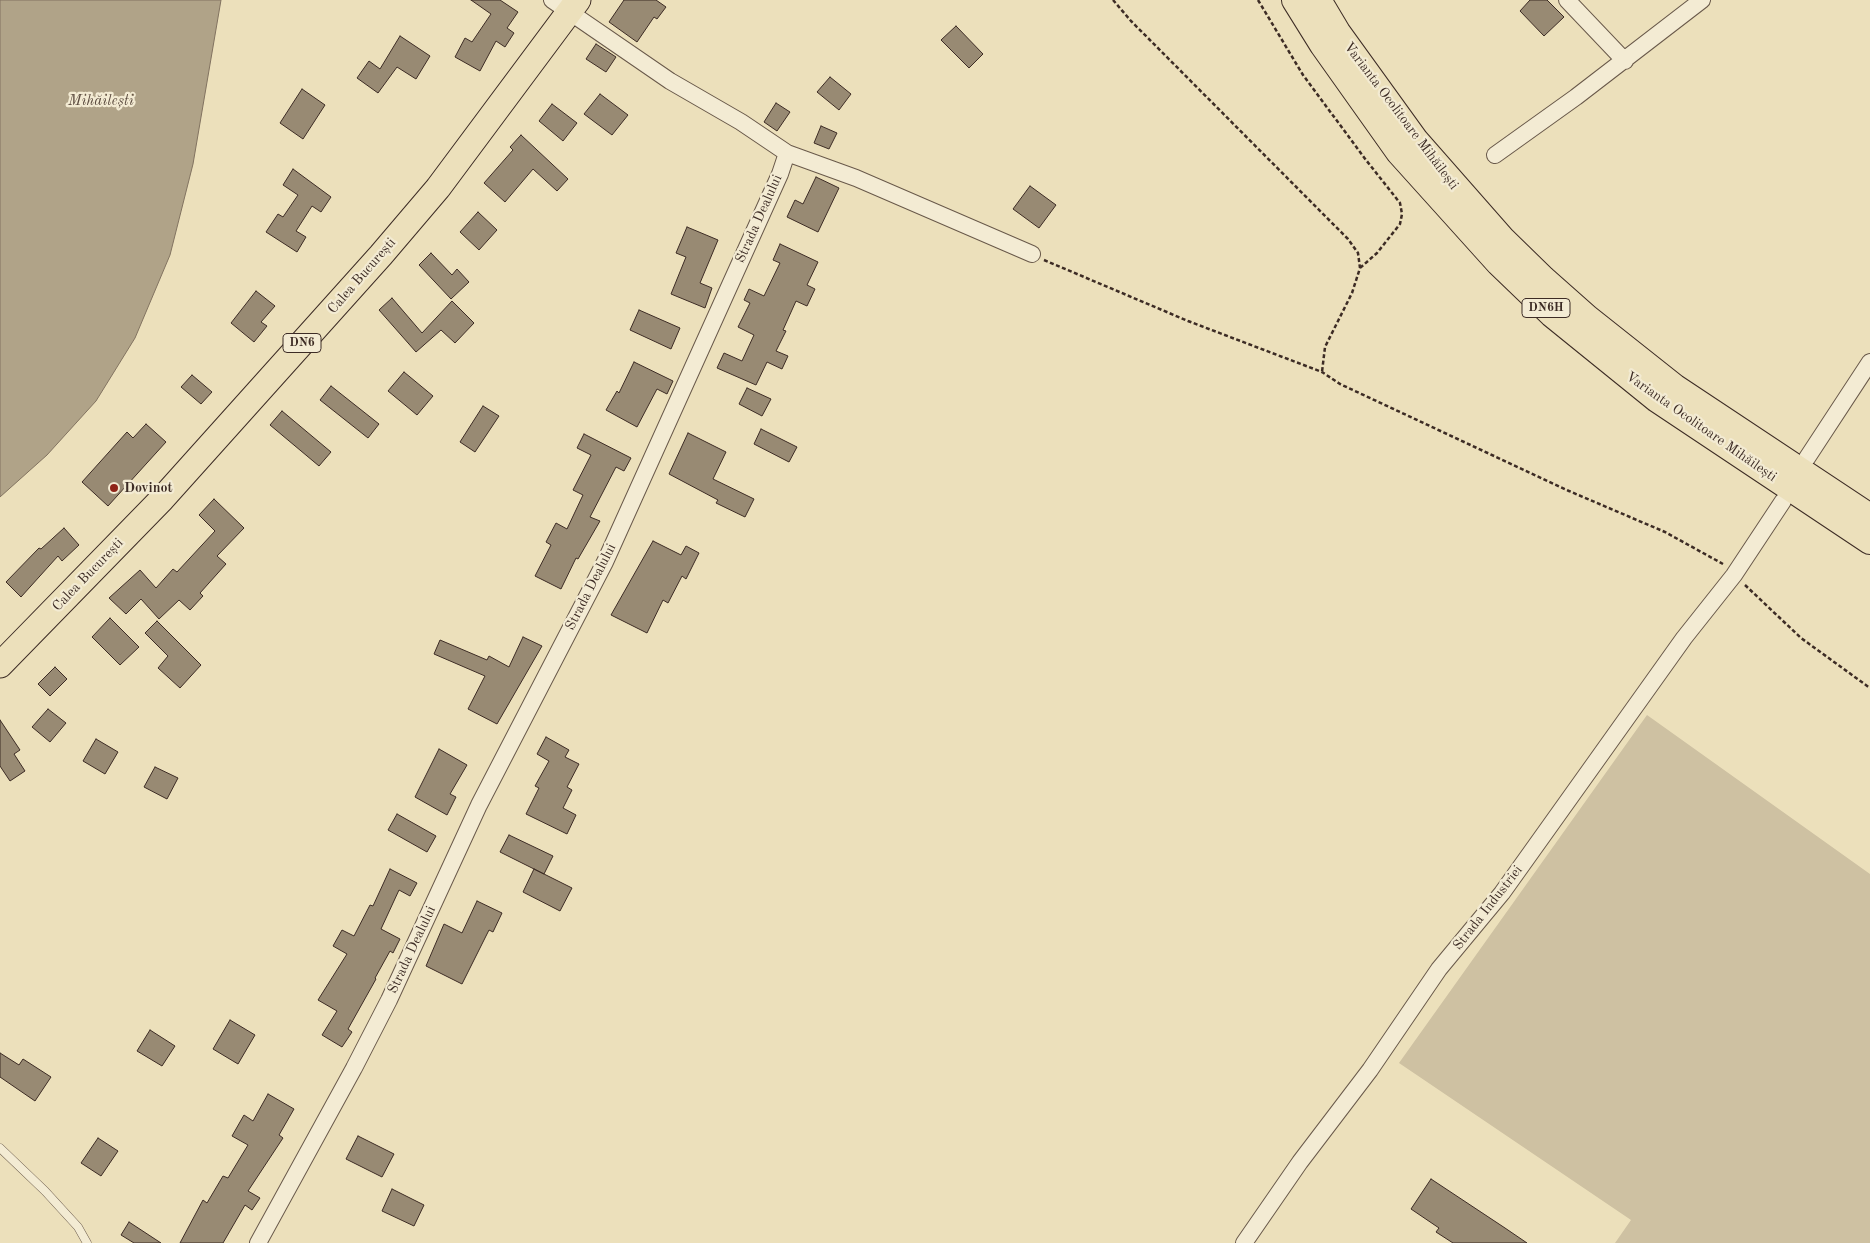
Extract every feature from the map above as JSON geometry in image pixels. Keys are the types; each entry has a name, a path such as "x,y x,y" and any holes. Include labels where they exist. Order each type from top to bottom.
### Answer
{"highway":[{"name":"Varianta Ocolitoare Mihăilești","path":"1295,0 1323,45 1400,152 1499,263 1552,314 1657,399 1870,541"},
{"name":"Varianta Ocolitoare Mihăilești","path":"1318,0 1337,32 1416,140 1496,233 1543,279 1594,324 1674,387 1870,517"}],"main road":[{"name":"Calea București","path":"0,664 162,499 381,255 438,188 567,4"}],"street":[{"path":"1567,0 1625,60"},
{"path":"1495,155 1625,60 1702,0"},
{"path":"567,4 670,81 741,122 786,153 856,178 1032,254"},
{"name":"Strada Dealului","path":"258,1243 354,1068 479,806 605,562 780,174 786,153"},
{"path":"1807,458 1870,362"},
{"name":"Strada Industriei","path":"1244,1243 1300,1162 1370,1070 1440,969 1502,893 1684,638 1734,575 1783,501"}],"lane":[{"path":"0,1148 46,1191 78,1227 87,1243"}],"path":[{"path":"1113,0 1138,28 1348,239 1358,253 1360,268 1352,293 1324,347 1322,372"},
{"path":"1258,0 1303,74 1355,146 1400,203 1402,214 1400,224 1377,253 1360,268"},
{"path":"1032,254 1188,322 1322,372 1340,384 1569,491 1665,532 1721,562 1802,638 1870,688"}],"shaded area":[{"path":"1647,715 1870,874 1870,1243 1615,1243 1631,1220 1399,1063"}],"water":[{"name":"Mihăilești","path":"0,0 221,0 193,164 170,255 135,338 96,401 47,455 0,497"}],"building":[{"path":"471,0 500,0 518,12 507,28 514,33 505,47 496,41 480,71 455,57 465,38 472,42 491,14"},
{"path":"624,0 656,0 666,7 657,19 654,17 637,42 609,22"},
{"path":"1530,0 1547,0 1564,17 1544,36 1520,11"},
{"path":"956,26 983,54 969,68 941,40"},
{"path":"400,36 430,56 416,79 397,67 378,93 357,78 369,61 380,69"},
{"path":"596,44 616,57 606,72 586,59"},
{"path":"830,77 851,94 839,110 817,92"},
{"path":"302,89 325,105 303,139 280,123"},
{"path":"600,94 628,115 612,135 584,114"},
{"path":"776,103 790,112 777,131 764,122"},
{"path":"552,104 577,123 563,141 539,121"},
{"path":"821,126 837,133 829,149 814,143"},
{"path":"521,135 568,179 557,191 533,169 505,202 484,183 513,150 510,147"},
{"path":"293,169 331,197 321,212 312,206 296,231 306,237 297,252 266,232 278,214 283,217 298,195 283,185"},
{"path":"816,177 839,188 818,232 787,217 795,200 803,204"},
{"path":"1030,186 1056,205 1039,228 1013,209"},
{"path":"478,212 497,230 479,250 460,232"},
{"path":"687,227 718,240 700,283 712,288 705,308 671,294 686,257 676,253"},
{"path":"780,244 818,262 807,285 815,289 807,306 796,301 783,330 786,331 776,351 788,356 782,369 767,362 756,385 717,368 724,353 742,361 754,335 738,327 750,303 744,300 749,289 764,296 780,263 773,260"},
{"path":"431,253 452,275 457,269 469,282 451,299 419,265"},
{"path":"256,291 275,306 261,322 267,326 254,342 231,323"},
{"path":"392,298 422,333 452,301 474,323 455,343 441,330 416,352 379,310"},
{"path":"639,310 680,328 671,349 630,330"},
{"path":"634,362 673,381 667,394 657,389 637,427 606,410 617,391 619,393"},
{"path":"404,372 433,396 417,415 388,391"},
{"path":"192,375 212,392 201,404 181,387"},
{"path":"331,386 379,424 368,438 320,400"},
{"path":"747,388 771,399 762,416 739,404"},
{"path":"483,406 499,416 475,452 460,442"},
{"path":"282,411 331,452 319,466 270,425"},
{"path":"146,424 166,442 108,506 82,482 127,432 133,438"},
{"path":"761,429 797,447 789,462 754,444"},
{"path":"688,433 726,452 713,479 754,499 745,517 716,503 718,500 669,474"},
{"path":"584,434 631,458 624,471 616,467 590,517 600,521 578,559 576,558 561,589 535,576 551,545 546,542 556,523 567,529 583,495 573,490 591,455 577,448"},
{"path":"214,499 244,528 217,556 226,564 200,593 203,596 190,610 179,600 159,619 141,599 126,614 109,598 140,570 156,588 173,569 177,572 215,531 199,515"},
{"path":"64,528 79,545 62,561 58,556 21,597 6,582 39,548 41,549"},
{"path":"653,541 681,555 686,546 699,553 686,579 682,576 668,603 663,600 647,633 611,615"},
{"path":"110,618 139,647 120,665 92,637"},
{"path":"157,621 201,665 180,688 158,668 168,656 145,633"},
{"path":"523,637 542,646 497,724 468,709 485,676 434,654 440,640 487,660 489,656 509,667"},
{"path":"55,667 67,679 50,696 38,684"},
{"path":"48,709 66,723 50,742 32,727"},
{"path":"0,720 20,750 14,754 25,771 10,781 0,766"},
{"path":"546,737 569,750 565,757 579,764 567,787 572,790 563,808 576,815 567,834 526,814 539,788 535,786 549,761 537,754"},
{"path":"96,739 118,752 105,774 83,761"},
{"path":"439,749 467,765 450,794 456,797 447,815 415,797"},
{"path":"155,767 178,778 167,799 144,787"},
{"path":"397,814 436,836 427,852 388,830"},
{"path":"509,835 553,856 544,874 500,852"},
{"path":"390,869 417,883 410,896 399,890 381,929 400,939 393,953 390,951 375,978 348,1029 352,1032 342,1047 322,1035 337,1011 318,1000 347,954 333,946 342,930 354,936 370,905 373,906"},
{"path":"534,869 572,888 560,911 523,892"},
{"path":"477,901 502,913 493,932 489,930 462,984 426,966 444,924 462,933"},
{"path":"230,1020 255,1035 238,1064 213,1049"},
{"path":"150,1030 175,1046 162,1066 137,1051"},
{"path":"0,1053 19,1065 23,1059 51,1077 35,1101 0,1077"},
{"path":"268,1094 294,1109 279,1135 283,1138 248,1191 260,1198 252,1210 245,1205 223,1243 180,1243 203,1200 207,1203 223,1176 228,1178 248,1145 232,1136 244,1115 253,1121"},
{"path":"358,1136 394,1154 382,1177 346,1159"},
{"path":"98,1138 118,1151 101,1176 81,1163"},
{"path":"1431,1179 1527,1243 1453,1243 1436,1232 1439,1228 1411,1209"},
{"path":"392,1189 424,1205 414,1226 382,1211"},
{"path":"129,1222 161,1243 134,1243 121,1235"}],"place":[{"name":"Dovinot","path":"114,488"}]}
